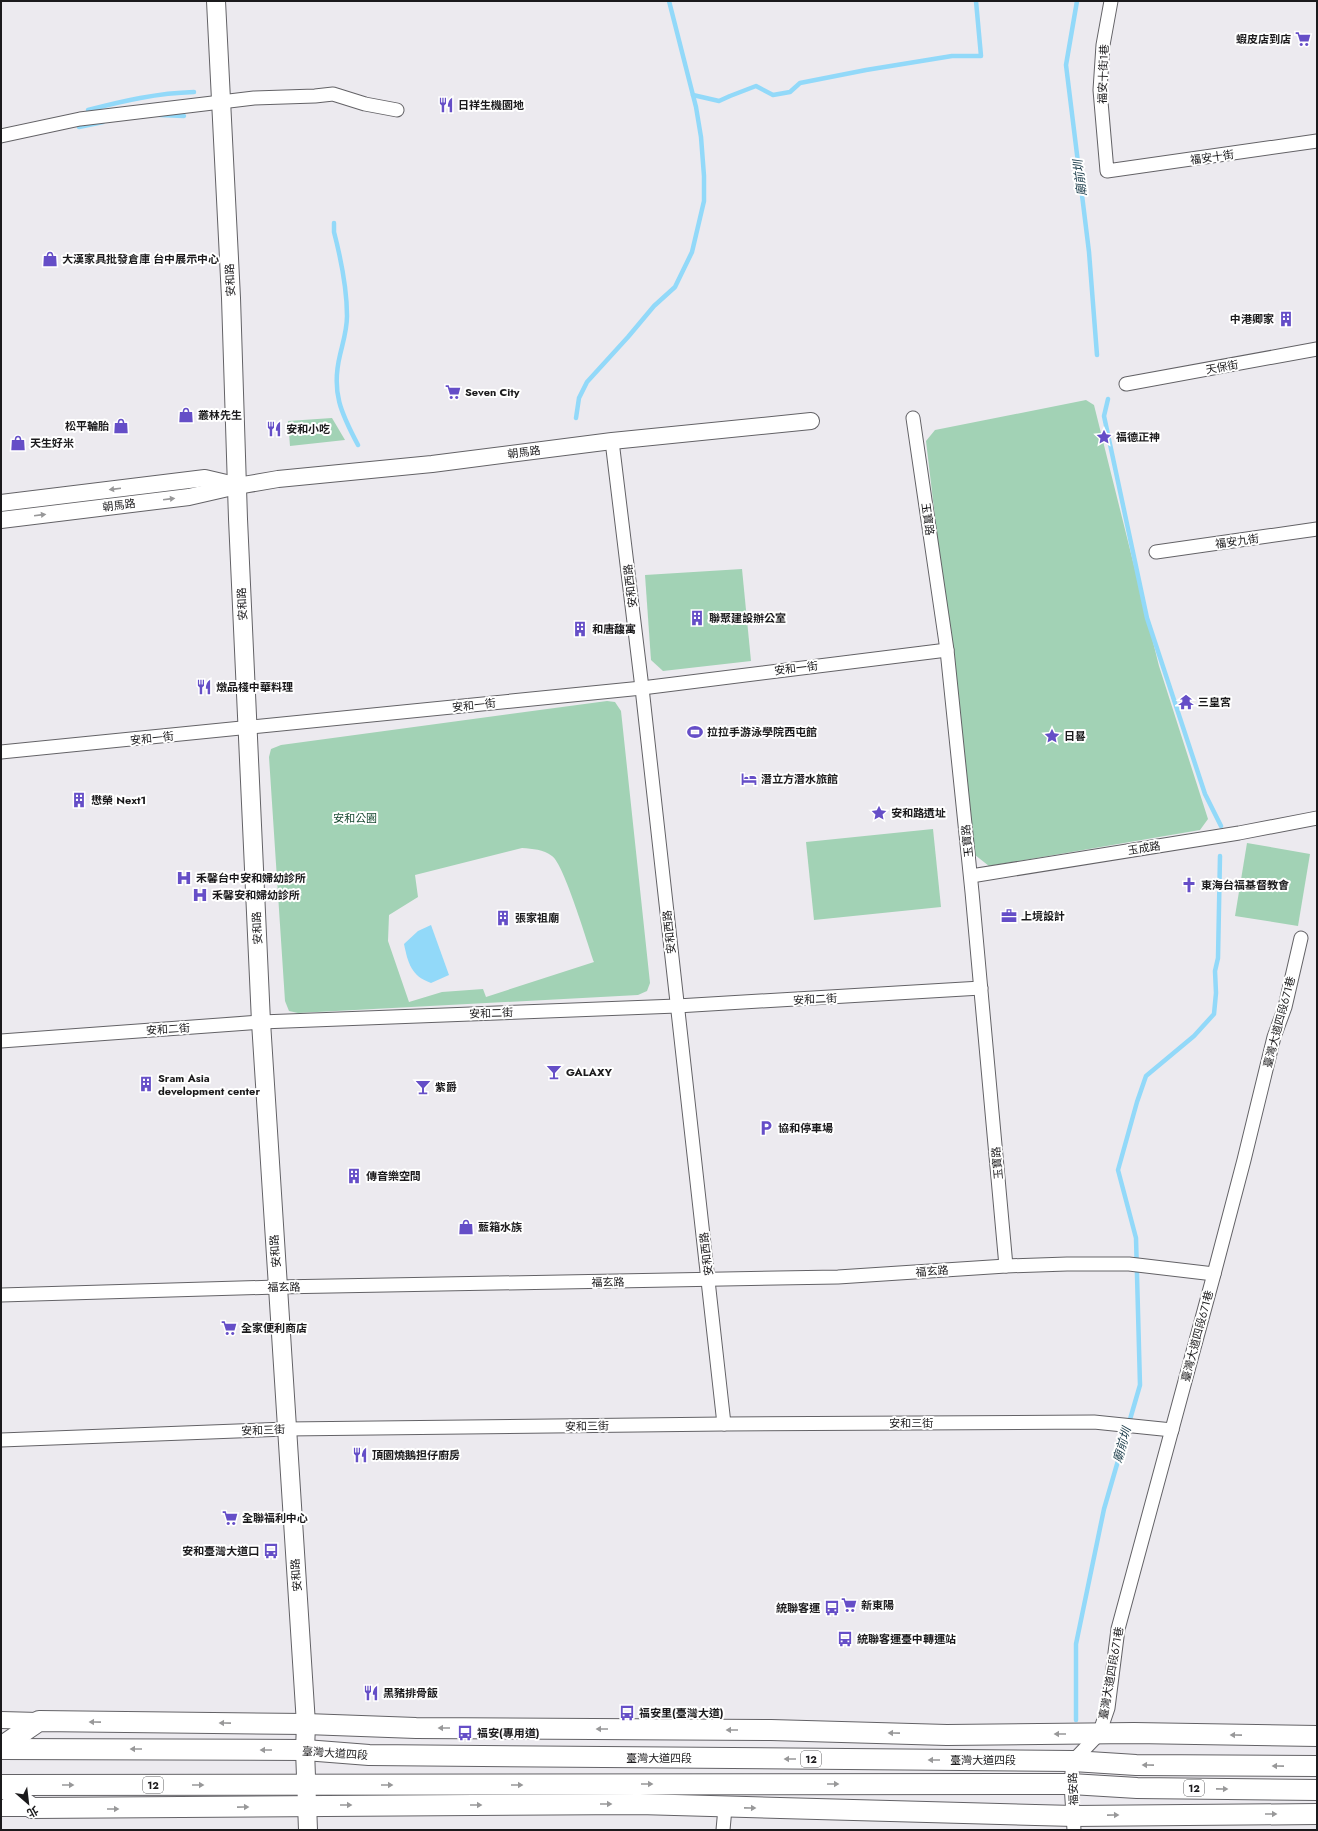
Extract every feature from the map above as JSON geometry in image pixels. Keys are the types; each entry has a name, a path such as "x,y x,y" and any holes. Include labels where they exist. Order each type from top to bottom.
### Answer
{"main road":[{"name":"安和路","path":"216,1 231,298 237,486 261,1022 306,1724 305,1750 308,1830"},
{"path":"1,1748 39,1721 306,1724 416,1728 771,1730 947,1735 1134,1733 1317,1736"},
{"name":"臺灣大道四段","path":"1,1748 305,1750 369,1756 1072,1761 1136,1764 1317,1766"},
{"name":"12","path":"1,1785 1071,1784 1137,1788 1317,1790"},
{"path":"1,1785 32,1808 632,1804 1074,1823 1317,1814"}],"street":[{"name":"福安十街1巷","path":"1107,171 1100,90 1103,46 1111,1"},
{"path":"1,136 80,119 254,98 333,94 365,104 397,110"},
{"name":"福安十街","path":"1107,171 1317,141"},
{"name":"天保街","path":"1126,384 1317,349"},
{"name":"玉寶路","path":"913,418 947,650 982,988 1006,1266"},
{"name":"朝馬路","path":"1,520 189,497 237,486 278,479 432,464 612,441 811,421"},
{"name":"安和西路","path":"612,441 642,688 724,1424"},
{"name":"朝馬路","path":"1,503 205,478 237,486"},
{"name":"福安九街","path":"1156,552 1317,529"},
{"name":"安和一街","path":"1,752 642,688 947,650"},
{"name":"玉成路","path":"971,876 1239,833 1317,818"},
{"name":"臺灣大道四段671巷","path":"1099,1734 1108,1708 1118,1629 1214,1274 1274,1037 1285,1007 1301,938"},
{"name":"安和二街","path":"1,1041 261,1022 677,1006 982,988"},
{"name":"福玄路","path":"1,1295 277,1287 860,1276 1006,1266 1129,1264 1214,1274"},
{"name":"安和三街","path":"1,1440 286,1429 724,1424 1094,1422 1172,1430"},
{"path":"1,1720 39,1721"},
{"name":"福安路","path":"1074,1823 1071,1784 1072,1761 1099,1734"},
{"path":"1,1808 32,1808"},
{"path":"723,1830 725,1808"}],"green space":[{"path":"1086,400 1094,405 1159,666 1208,819 1200,830 989,866 975,855 926,441 935,430"},
{"path":"332,418 345,440 290,446 288,421"},
{"path":"742,569 751,661 663,671 651,660 645,575"},
{"name":"安和公園","path":"607,701 615,702 621,711 650,983 647,991 638,995 298,1013 289,1011 285,1001 269,757 271,749 281,745","holes":["522,848 545,852 552,856 557,862 569,889 594,962 486,997 483,989 442,992 409,1002 388,941 389,915 418,897 415,875"]},
{"path":"933,829 941,907 814,920 806,842"},
{"path":"1247,843 1310,854 1298,926 1235,916"}],"water":[{"path":"431,925 449,975 431,983 419,977 415,973 409,963 404,944 418,931"}],"waterway":[{"path":"576,418 579,398 587,382 654,306 675,287 692,252 704,201 701,137 696,107 669,1"},
{"path":"693,95 719,101 756,86 773,95 790,92 800,83 866,70 952,56 981,56 976,1"},
{"name":"廟前圳","path":"1077,1 1066,65 1089,252 1097,355"},
{"path":"88,110 153,96 194,92"},
{"path":"160,115 184,116"},
{"path":"79,127 103,122"},
{"path":"334,223 334,232 345,284 347,305 346,331 337,368 337,391 342,412 358,445"},
{"path":"1108,399 1104,416 1147,618 1205,794 1221,826"},
{"name":"廟前圳","path":"1076,1720 1076,1644 1104,1509 1140,1385 1136,1238 1118,1170 1137,1102 1146,1076 1194,1036 1214,1014 1216,993 1215,971 1218,958 1220,856"}],"place":[{"name":"蝦皮店到店","path":"1303,39"},
{"name":"日祥生機園地","path":"446,105"},
{"name":"大漢家具批發倉庫 台中展示中心","path":"50,259"},
{"name":"中港卿家","path":"1286,319"},
{"name":"Seven City","path":"453,392"},
{"name":"叢林先生","path":"186,415"},
{"name":"松平輪胎","path":"121,426"},
{"name":"安和小吃","path":"274,429"},
{"name":"福德正神","path":"1104,437"},
{"name":"天生好米","path":"18,443"},
{"name":"聯聚建設辦公室","path":"697,618"},
{"name":"和唐馥寓","path":"580,629"},
{"name":"燉品棧中華料理","path":"204,687"},
{"name":"三皇宮","path":"1186,702"},
{"name":"拉拉手游泳學院西屯館","path":"695,732"},
{"name":"日晷","path":"1052,736"},
{"name":"潛立方潛水旅館","path":"749,779"},
{"name":"懋榮 Next1","path":"79,800"},
{"name":"安和路遺址","path":"879,813"},
{"name":"禾馨台中安和婦幼診所","path":"184,878"},
{"name":"東海台福基督教會","path":"1189,885"},
{"name":"禾馨安和婦幼診所","path":"200,895"},
{"name":"上境設計","path":"1009,916"},
{"name":"張家祖廟","path":"503,918"},
{"name":"GALAXY","path":"554,1072"},
{"name":"Sram Asia development center","path":"146,1084"},
{"name":"紫爵","path":"423,1087"},
{"name":"協和停車場","path":"766,1128"},
{"name":"傳音樂空間","path":"354,1176"},
{"name":"藍箱水族","path":"466,1227"},
{"name":"全家便利商店","path":"229,1328"},
{"name":"頂園燒鵝担仔廚房","path":"360,1455"},
{"name":"全聯福利中心","path":"230,1518"},
{"name":"安和臺灣大道口","path":"271,1551"},
{"name":"新東陽","path":"849,1605"},
{"name":"統聯客運","path":"832,1608"},
{"name":"統聯客運臺中轉運站","path":"845,1639"},
{"name":"黑豬排骨飯","path":"371,1693"},
{"name":"福安里(臺灣大道)","path":"627,1713"},
{"name":"福安(專用道)","path":"465,1733"}]}
